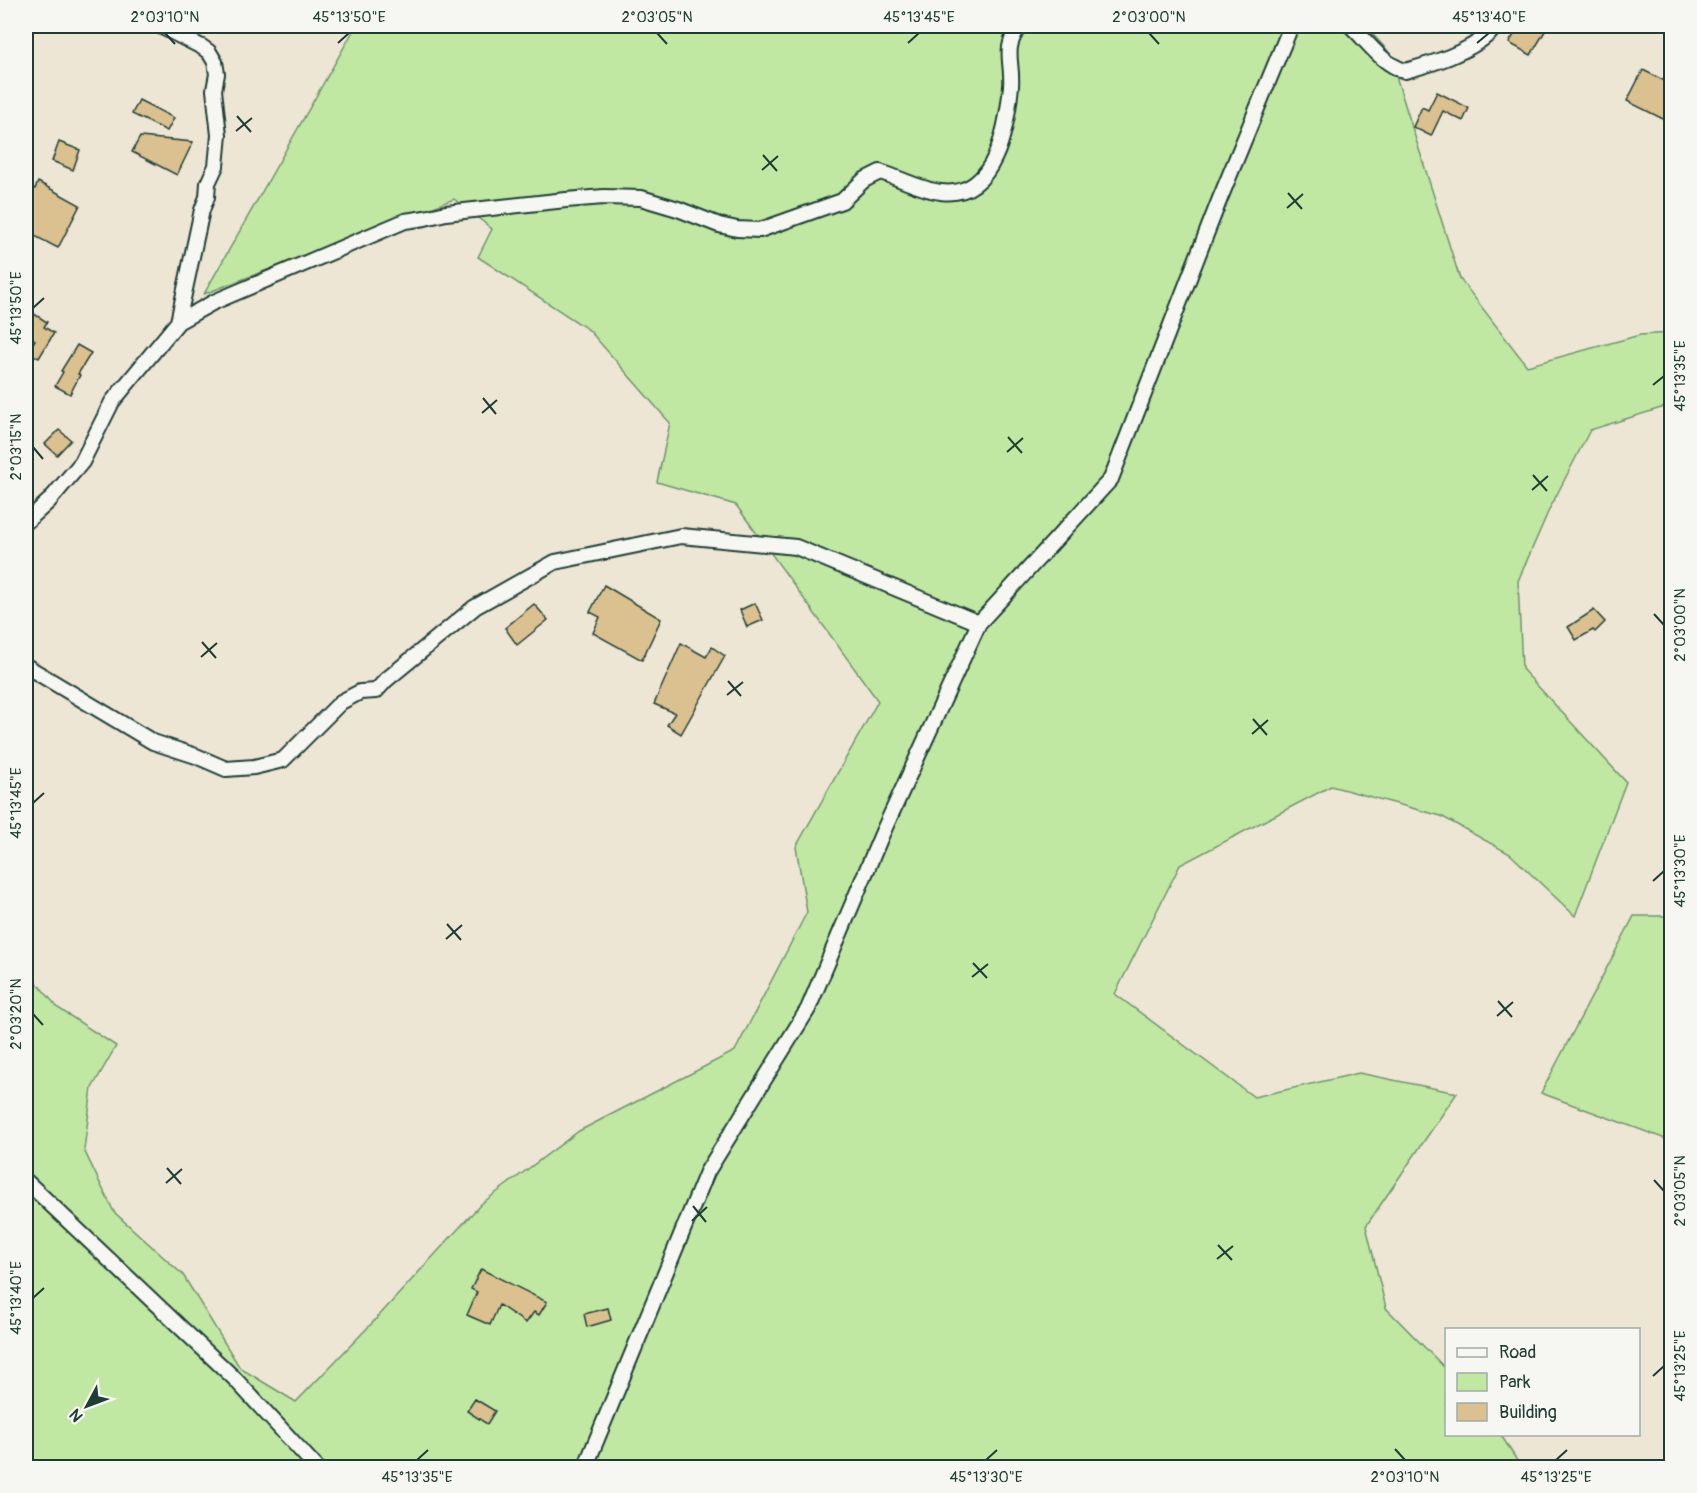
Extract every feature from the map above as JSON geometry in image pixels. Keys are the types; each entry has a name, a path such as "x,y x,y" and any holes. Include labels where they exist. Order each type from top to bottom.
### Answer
{"street":[{"path":"159,26 209,52 215,62 217,74 214,90 219,135 216,166 208,183 207,197 202,210 177,322"},
{"path":"26,522 49,501 82,462 112,402 177,322 214,302 405,221 446,213 604,197 640,198 678,209 719,225 760,230 842,201 864,180 880,172 942,192 961,191 978,182 991,168 1000,148 1011,85 1010,38 1020,26"},
{"path":"585,1467 707,1172 808,1008 882,834 979,624 1111,479 1219,201 1292,26"},
{"path":"1351,26 1372,45 1384,61 1405,71 1463,51 1478,44 1490,33"},
{"path":"26,666 153,742 226,769 254,767 283,760 340,702 360,692 376,691 386,680 475,607 555,562 681,536 796,547 979,624"},
{"path":"26,1181 234,1378 316,1467"}],"green space":[{"path":"356,26 1365,26 1388,51 1460,279 1527,366 1640,335 1671,333 1671,405 1590,430 1549,510 1518,581 1522,669 1626,782 1575,916 1510,854 1441,816 1331,786 1180,865 1115,994 1254,1097 1359,1073 1457,1093 1366,1226 1386,1308 1445,1368 1445,1436 1502,1436 1521,1467 26,1467 26,970 58,1008 116,1046 92,1088 84,1150 114,1212 183,1275 240,1368 296,1402 481,1204 579,1131 735,1051 807,912 796,847 878,701 736,505 657,482 670,423 589,330 478,257 492,229 454,199 204,294"},
{"path":"1634,916 1671,916 1671,1141 1541,1093"}],"building":[{"path":"1519,26 1548,26 1531,55 1509,43"},
{"path":"1643,70 1671,84 1671,123 1627,101"},
{"path":"1437,92 1469,108 1463,121 1443,111 1431,136 1413,127 1422,107 1428,110"},
{"path":"139,100 174,118 167,131 132,114"},
{"path":"140,137 193,142 177,175 132,152"},
{"path":"59,142 80,150 73,170 52,161"},
{"path":"38,182 80,205 58,248 27,232 30,225 26,222 26,185 35,189"},
{"path":"26,309 47,322 44,327 54,333 39,358 27,352 35,340 26,334"},
{"path":"77,345 91,353 78,374 80,375 70,394 55,386 63,372 61,371"},
{"path":"59,430 71,440 57,455 45,444"},
{"path":"604,585 661,619 642,660 593,633 600,617 590,612"},
{"path":"755,603 763,620 747,627 740,610"},
{"path":"534,604 548,620 517,645 505,628"},
{"path":"1594,610 1605,622 1595,632 1593,630 1576,640 1568,627"},
{"path":"681,643 706,657 712,647 725,656 681,734 667,725 675,713 654,704"},
{"path":"481,1269 547,1302 539,1315 534,1312 526,1323 499,1305 490,1325 467,1315 477,1292 471,1289"},
{"path":"608,1308 611,1320 587,1327 584,1314"},
{"path":"475,1399 495,1411 487,1424 467,1411"}]}
